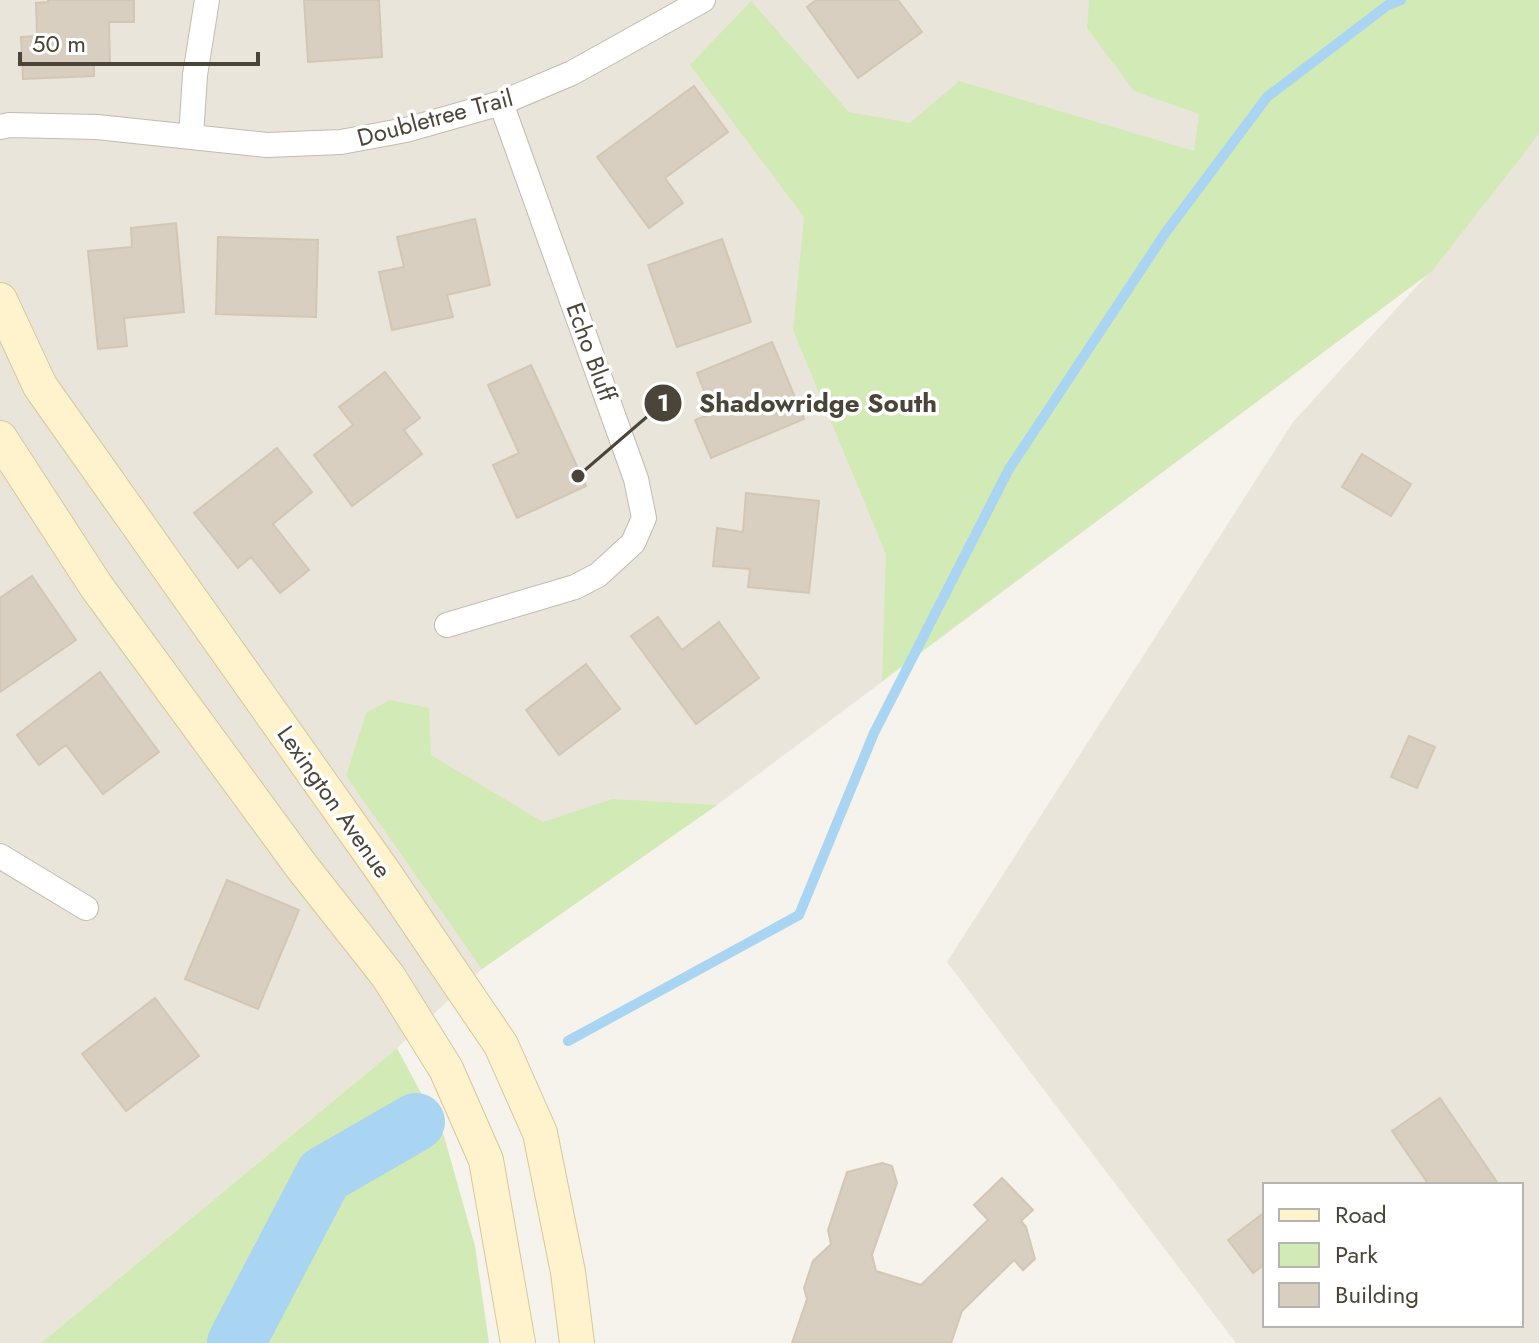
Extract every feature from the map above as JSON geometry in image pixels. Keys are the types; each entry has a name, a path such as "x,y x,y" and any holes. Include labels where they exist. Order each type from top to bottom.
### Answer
{"street":[{"path":"191,137 195,75 207,0"},
{"name":"Doubletree Trail","path":"0,127 97,127 267,145 341,142 406,130 501,103 572,73 703,0"},
{"name":"Echo Bluff","path":"447,625 575,587 598,575 633,543 644,518 636,479 501,103"},
{"name":"Lexington Avenue","path":"0,300 40,386 385,874 501,1045 540,1133 568,1272 577,1343"},
{"path":"0,438 96,586 302,867 388,976 446,1069 486,1160 518,1343"},
{"path":"0,856 86,908"}],"shaded area":[{"path":"0,0 1539,0 1539,1343 1236,1343 947,962 1293,422 1427,275 717,805 482,969 397,1048 41,1343 0,1343"}],"green space":[{"path":"1089,0 1539,0 1539,134 1432,271 882,681 886,554 793,330 804,217 690,65 751,1 849,112 910,123 959,81 1194,151 1199,114 1134,91 1087,28"},
{"path":"390,700 429,708 431,755 543,822 612,799 717,805 482,969 346,776 366,713"},
{"path":"397,1048 444,1136 475,1246 489,1343 41,1343"}],"building":[{"path":"48,0 134,0 134,22 109,22 110,63 94,63 94,76 23,79 21,37 37,36 36,3"},
{"path":"304,0 379,0 382,57 308,62"},
{"path":"816,0 898,0 922,32 858,78 807,7"},
{"path":"694,86 728,132 665,178 683,203 649,228 597,157"},
{"path":"475,219 490,285 447,295 453,317 392,330 379,272 404,267 397,237"},
{"path":"176,223 184,312 124,318 127,346 98,349 88,251 132,247 131,228"},
{"path":"218,237 318,240 316,317 216,314"},
{"path":"722,239 751,322 677,347 648,265"},
{"path":"772,342 804,419 711,458 695,420 713,413 697,373"},
{"path":"531,365 586,486 517,518 493,465 519,453 488,385"},
{"path":"385,372 420,418 404,430 422,454 352,506 314,455 353,425 339,407"},
{"path":"277,448 312,492 273,524 309,570 280,593 251,557 238,568 194,513"},
{"path":"1362,454 1411,484 1391,516 1342,487"},
{"path":"746,493 819,501 809,593 748,587 750,569 713,566 717,528 743,532"},
{"path":"32,576 76,640 0,692 0,598"},
{"path":"658,617 682,650 719,622 759,678 696,724 631,636"},
{"path":"586,664 620,709 559,755 526,710"},
{"path":"100,672 159,752 103,794 66,745 39,765 17,735"},
{"path":"1409,736 1435,747 1417,788 1391,777"},
{"path":"227,880 299,910 258,1009 185,979"},
{"path":"155,998 199,1056 126,1111 82,1054"},
{"path":"1440,1098 1498,1183 1428,1183 1392,1131"},
{"path":"882,1163 892,1166 897,1183 872,1255 876,1271 921,1285 988,1220 974,1205 1002,1178 1033,1210 1021,1221 1026,1227 1035,1259 1023,1270 1014,1260 962,1311 951,1343 792,1343 807,1299 804,1288 813,1261 831,1244 828,1230 847,1172"},
{"path":"1263,1214 1263,1266 1253,1273 1228,1240"}],"waterway":[{"path":"568,1041 799,915 874,733 1009,469 1166,232 1267,97 1388,5 1401,0"},
{"path":"236,1343 324,1175 416,1122"}],"place":[{"name":"Shadowridge South","path":"578,476"}]}
